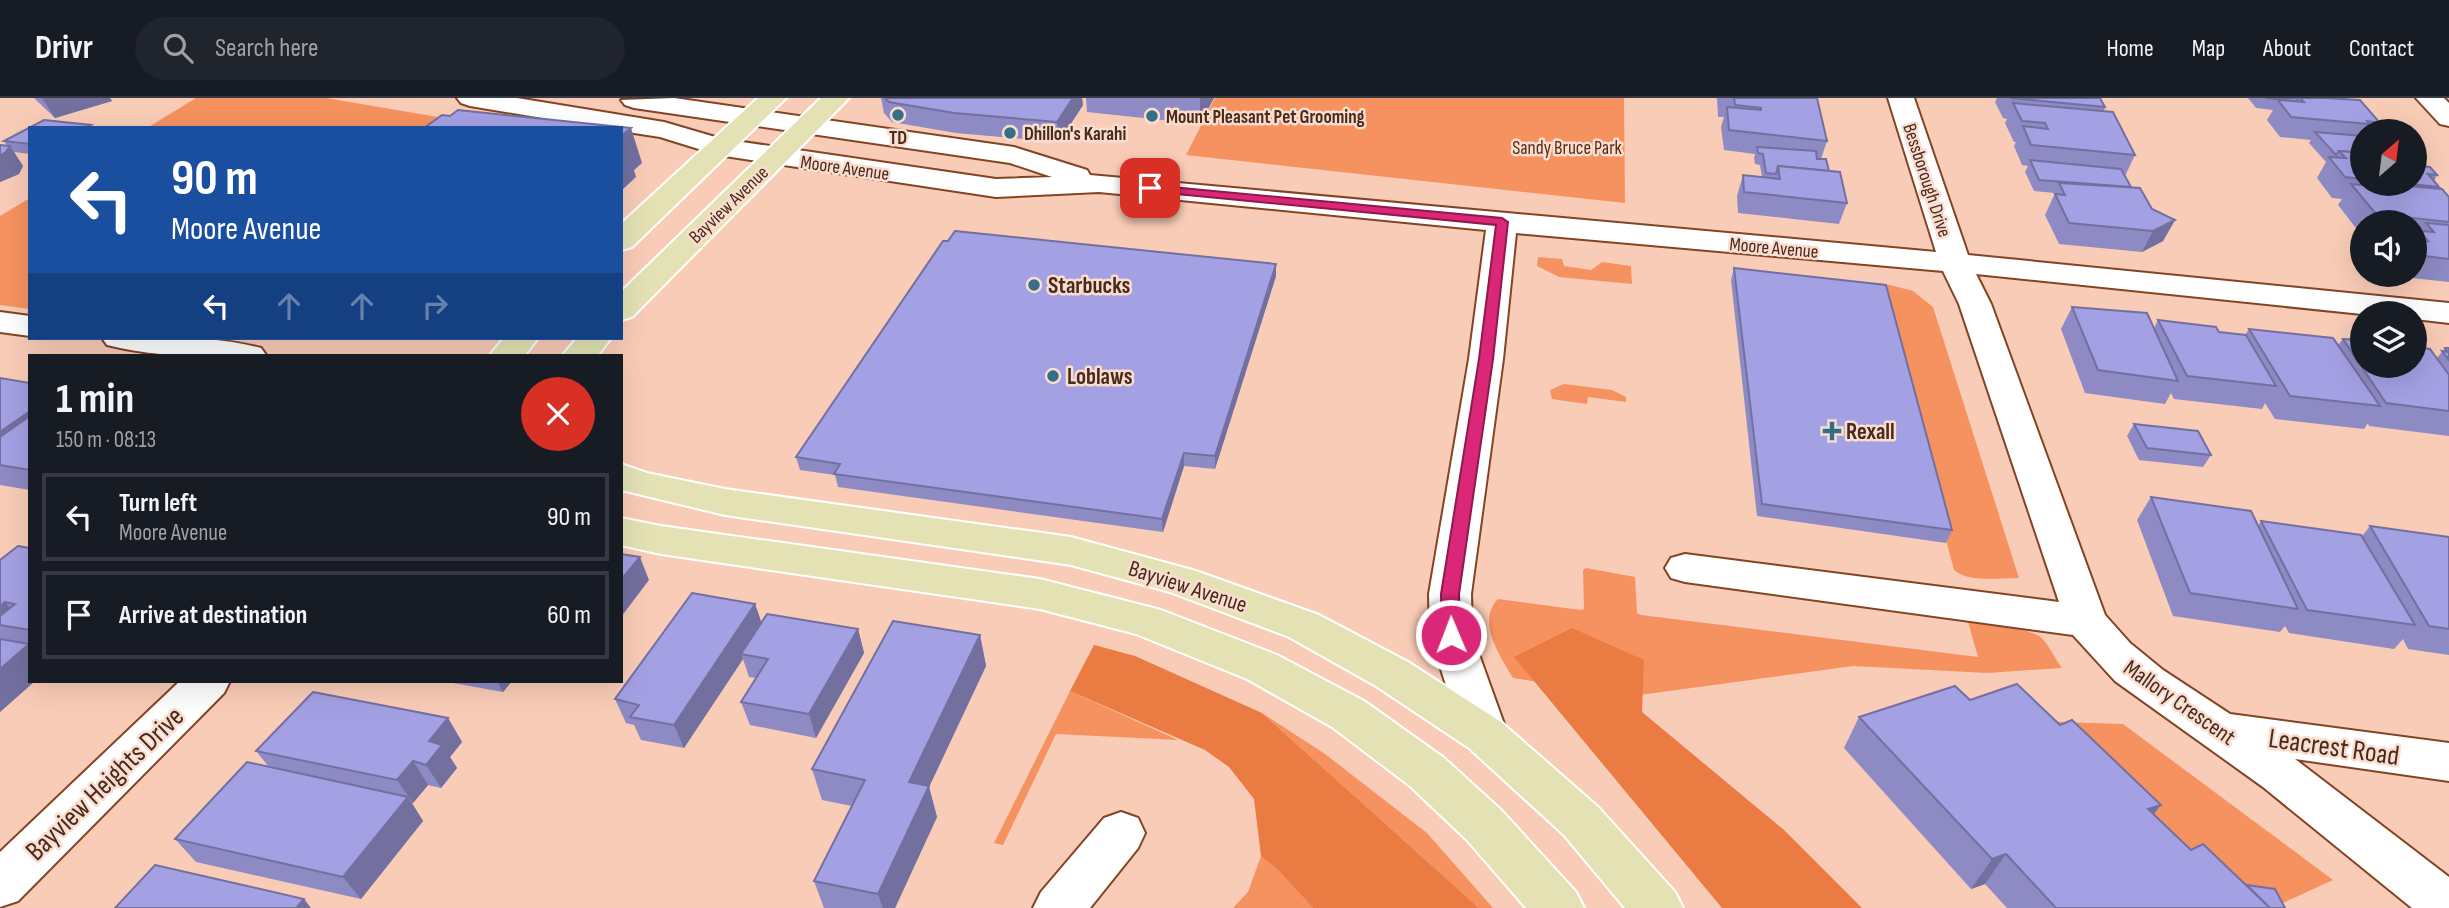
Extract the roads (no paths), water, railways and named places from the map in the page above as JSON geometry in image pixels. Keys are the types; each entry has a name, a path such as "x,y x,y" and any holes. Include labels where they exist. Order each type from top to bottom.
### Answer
{"main road":[{"path":"623,239 773,98"},
{"name":"Bayview Avenue","path":"623,308 836,98"},
{"path":"508,354 519,340"},
{"path":"581,354 592,340"},
{"name":"Bayview Avenue","path":"623,476 638,483 725,502 1071,551 1182,581 1304,626 1391,674 1485,735 1581,821 1657,908"},
{"name":"Bayview Avenue","path":"623,531 661,540 1040,594 1146,621 1249,662 1348,714 1427,772 1485,825 1558,908"}],"street":[{"name":"Moore Avenue","path":"470,98 664,130 718,147 996,188 1099,183 1955,262 2449,313"},
{"name":"Moore Avenue","path":"616,98 660,101 1014,155 1099,183"},
{"name":"Bessborough Drive","path":"1900,98 1955,262"},
{"path":"2429,98 2449,118"},
{"path":"1485,735 1451,635 1450,594 1487,346 1502,222"},
{"name":"Mallory Crescent","path":"1955,262 1975,304 2085,621 2098,639 2133,673 2220,730 2349,827 2449,908"},
{"path":"0,322 28,326"},
{"path":"133,340 241,354"},
{"path":"1685,568 2085,621"},
{"name":"Bayview Heights Drive","path":"0,885 206,683"},
{"name":"Leacrest Road","path":"2220,730 2449,762"},
{"path":"1059,908 1121,833"}],"place":[{"name":"TD","path":"898,115"},
{"name":"Mount Pleasant Pet Grooming","path":"1152,116"},
{"name":"Dhillon's Karahi","path":"1010,133"},
{"name":"Starbucks","path":"1034,285"},
{"name":"Loblaws","path":"1053,376"},
{"name":"Rexall","path":"1832,431"}],"park label":[{"name":"Sandy Bruce Park","path":"1567,147"}]}
